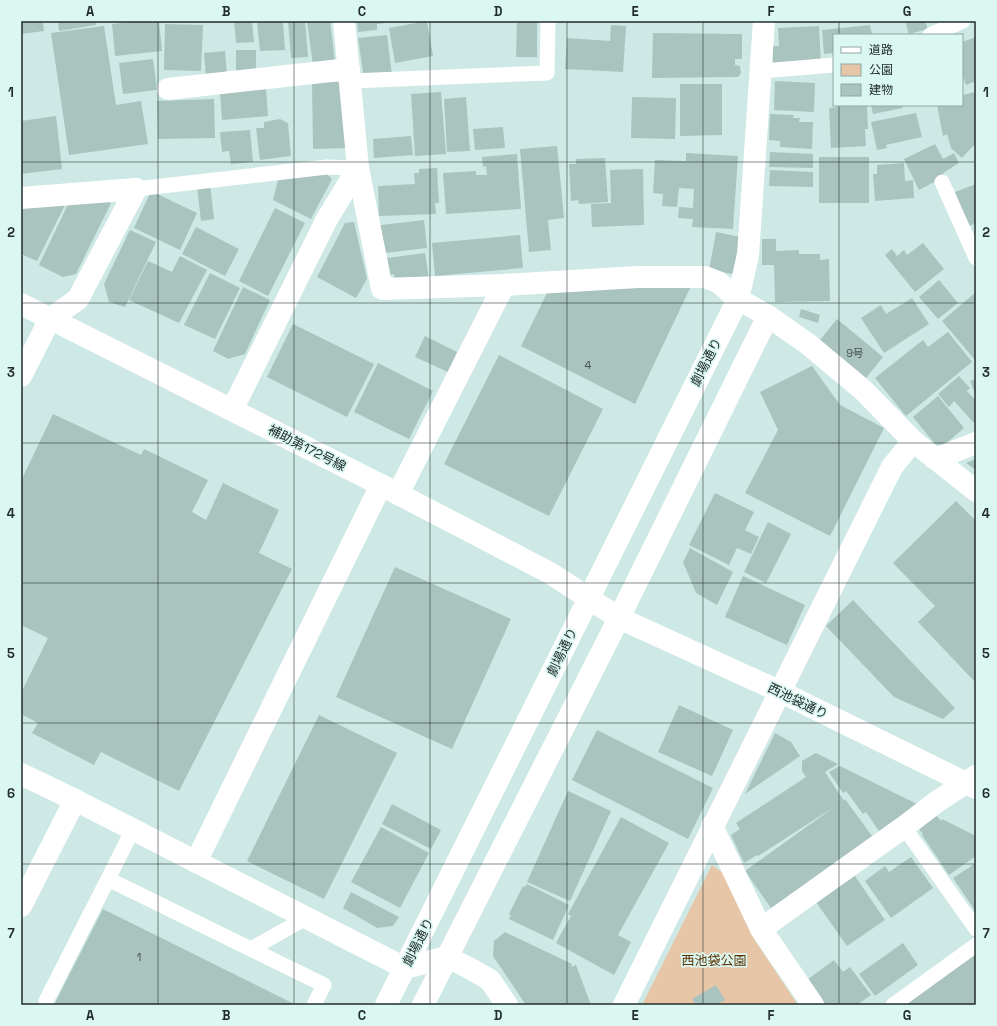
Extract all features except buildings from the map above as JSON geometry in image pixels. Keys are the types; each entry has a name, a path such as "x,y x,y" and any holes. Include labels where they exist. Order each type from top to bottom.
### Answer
{"street":[{"path":"344,21 358,168 382,290 638,277 705,277 718,282 738,299 768,316 808,344 863,390 913,441 976,491"},
{"name":"劇場通り","path":"386,1005 738,299 748,255 764,21"},
{"path":"168,89 349,75"},
{"path":"232,410 327,219 358,168"},
{"path":"21,198 136,189"},
{"path":"21,376 50,319 78,300 136,189"},
{"path":"196,862 390,490 504,285"},
{"name":"補助第172号線","path":"21,304 390,490 550,573 588,598"},
{"path":"423,1005 619,618 768,316"},
{"path":"624,1005 892,467 913,441"},
{"path":"935,458 976,443"},
{"name":"西池袋通り","path":"588,598 619,618 973,782"},
{"path":"21,774 405,968 446,957 490,980 507,1005"},
{"path":"761,929 904,827 935,802 973,782"},
{"path":"21,906 75,800"},
{"path":"712,826 761,929 813,1005"}],"lane":[{"path":"349,75 547,73 548,21"},
{"path":"936,29 964,21"},
{"path":"761,71 833,65"},
{"path":"136,189 327,167 358,168"},
{"path":"942,182 976,258"},
{"path":"904,827 976,929"},
{"path":"46,1002 132,829"},
{"path":"108,879 324,985 314,1005"},
{"path":"251,949 306,918"},
{"path":"893,1005 976,945"}],"green space":[{"name":"西池袋公園","path":"712,865 726,875 756,942 798,1005 642,1005"}]}
